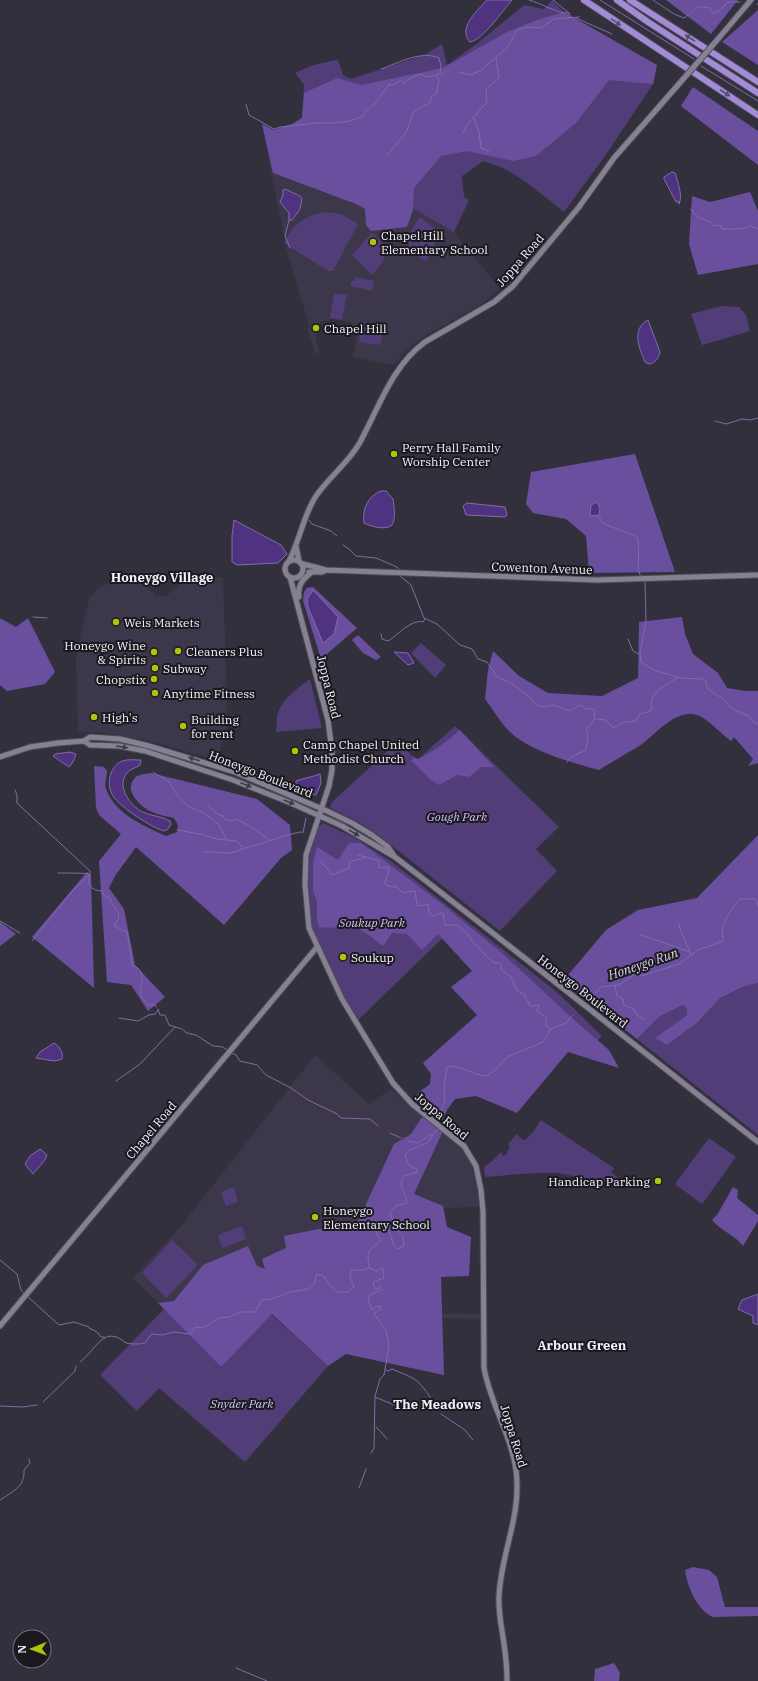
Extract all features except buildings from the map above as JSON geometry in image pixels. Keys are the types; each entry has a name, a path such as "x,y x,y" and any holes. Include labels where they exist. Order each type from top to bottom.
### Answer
{"highway":[{"path":"584,0 758,115"},
{"path":"617,0 648,22 758,93"},
{"path":"630,0 758,82"}],"street":[{"name":"Joppa Road","path":"507,1681 507,1662 500,1622 499,1595 516,1509 516,1469 489,1388 484,1368 484,1235 479,1174 469,1152 460,1142 403,1096 392,1083 342,999 311,934 308,921 305,871 307,850 331,777 331,738 325,708 298,609 295,590 290,577 286,574 285,569 286,564 290,561 310,507 323,488 358,446 390,381 401,365 425,342 494,302 513,286 579,207 614,158 750,0"},
{"name":"Joppa Road","path":"295,590 300,575 301,563 296,546"},
{"path":"290,561 294,559 301,563"},
{"name":"Cowenton Avenue","path":"301,563 326,570 597,580 758,575"},
{"name":"Cowenton Avenue","path":"300,575 312,572 322,572 326,570"},
{"path":"298,609 300,607 298,594 299,585 312,572"},
{"path":"290,577 300,575"},
{"name":"Honeygo Boulevard","path":"0,757 30,748 58,743 84,741 90,737 120,739 149,746 235,772 321,809 352,823 372,835 388,847 395,857"},
{"name":"Honeygo Boulevard","path":"84,741 90,745 119,746 146,751 259,790 349,830 385,853 395,857 512,947 578,1001 758,1142"},
{"name":"Chapel Road","path":"0,1326 317,947"}],"shaded area":[{"path":"487,0 512,0 481,36 470,42 467,37 467,25 474,14"},
{"name":"Chapel Hill Elementary School","path":"262,124 454,232 500,289 480,305 431,332 418,341 403,353 395,364 392,365 353,357 357,334 351,322 333,319 318,323 316,342 319,353 315,353 308,331 309,325 287,251"},
{"path":"672,172 675,173 680,189 679,204 678,201 676,202 664,179 664,177"},
{"path":"285,189 300,196 302,199 300,209 292,220 289,220 289,213 280,202 283,195 283,190"},
{"path":"648,320 660,352 656,360 649,364 645,362 638,339 640,328"},
{"path":"386,491 393,499 394,519 392,525 386,528 374,527 364,523 365,508 369,500 376,493"},
{"path":"597,502 600,508 599,515 590,516 591,505"},
{"path":"467,503 505,507 507,515 505,517 466,515 463,506"},
{"path":"234,520 281,545 287,554 278,563 237,565 232,562 232,536"},
{"path":"223,577 227,697 226,727 217,760 149,741 106,733 78,731 76,658 89,598 105,584 144,583 156,596 166,596 183,580"},
{"path":"313,590 338,617 334,634 323,643 308,607 307,599"},
{"path":"394,652 408,653 414,663 408,665"},
{"path":"70,752 76,754 69,767 53,756 55,754"},
{"path":"141,760 140,765 130,770 124,778 124,789 129,800 138,809 170,821 171,824 168,829 164,831 152,826 122,806 111,792 109,782 114,767 122,761"},
{"path":"320,774 321,783 316,795 310,794 296,785 296,781"},
{"path":"54,1043 61,1050 62,1059 55,1061 36,1058 40,1052"},
{"name":"Honeygo Elementary School","path":"315,1055 369,1104 391,1089 416,1112 456,1141 467,1154 476,1171 479,1207 444,1208 441,1276 442,1314 481,1314 481,1319 442,1318 444,1375 346,1354 328,1366 272,1314 221,1367 133,1278 181,1226"},
{"path":"40,1149 47,1155 45,1160 33,1174 25,1164 30,1156"},
{"path":"758,1294 758,1325 753,1323 753,1316 738,1309 742,1300"}],"green space":[{"path":"552,0 564,12 519,56 657,65 653,84 605,156 564,212 516,175 494,164 483,161 462,176 464,197 469,200 454,232 274,130 292,124 302,118 304,85 295,73 311,66 338,60 343,75 351,79 424,55 442,44 447,65 478,43 524,5 544,9"},
{"path":"666,0 738,0 711,34"},
{"path":"758,10 758,65 722,42"},
{"path":"564,12 657,65 653,84 609,80 576,123 536,156 513,161 467,151 441,156 414,188 413,210 407,227 371,231 366,225 365,209 356,204 273,173 262,124 274,130 292,124 302,118 304,93 337,78 361,85 443,68 509,31 537,20"},
{"path":"693,87 758,131 758,165 681,106"},
{"path":"750,192 758,211 758,264 698,275 689,244 692,196 710,202"},
{"path":"325,212 341,214 358,224 333,271 328,271 284,243 295,226 305,218"},
{"path":"420,217 441,233 426,261 418,256 409,247 408,242 409,236"},
{"path":"372,233 383,244 386,254 382,263 372,275 352,255"},
{"path":"355,277 374,281 372,291 351,286 351,282 354,281"},
{"path":"334,293 347,295 342,320 330,318"},
{"path":"722,306 739,307 746,315 750,331 702,345 691,314"},
{"path":"362,322 384,325 380,345 359,342"},
{"path":"635,454 675,572 589,573 586,536 566,519 533,513 526,504 531,472"},
{"path":"313,587 357,628 321,659 303,601 304,592 307,588"},
{"path":"682,617 685,634 693,654 718,673 727,688 758,691 758,763 748,766 753,759 734,737 731,741 703,718 691,714 675,718 639,746 599,770 577,764 528,745 509,731 485,699 488,670 493,651 519,676 548,693 602,696 638,678 639,622"},
{"path":"0,618 16,627 28,618 55,672 45,684 7,691 0,685"},
{"path":"358,635 381,657 376,660 363,653 352,640"},
{"path":"421,643 446,665 435,678 411,653"},
{"path":"310,679 322,728 276,732 277,715 283,703 291,694"},
{"name":"Gough Park","path":"455,726 559,827 536,849 557,871 500,931 377,834 355,820 330,808 332,802 398,742 417,760"},
{"path":"460,730 494,767 481,767 469,777 457,775 439,785 431,780 412,761 413,757 418,759 429,753"},
{"path":"94,766 104,767 107,771 105,787 110,798 123,812 131,818 166,836 177,832 178,825 174,818 146,809 134,798 131,784 137,776 141,774 151,773 257,799 290,825 292,850 281,858 224,925 136,847 115,876 109,888 124,909 135,965 165,997 148,1011 131,985 107,982 99,861 121,834 99,815 96,808"},
{"name":"Soukup Park","path":"323,823 355,838 392,862 558,993 602,1036 590,1049 453,928 357,1021 349,1009 314,936 311,924 307,898 307,873 312,848 318,829"},
{"path":"758,835 758,983 743,987 720,998 699,1021 667,1045 655,1038 687,1015 687,1009 683,1005 659,1017 637,1039 563,981 606,930 638,910 697,898"},
{"path":"349,843 361,843 442,904 502,953 609,1050 619,1068 568,1052 517,1113 476,1096 455,1099 447,1110 442,1121 432,1114 435,1107 416,1099 419,1092 430,1084 431,1074 423,1063 477,1015 451,987 472,971 438,934 422,950 407,934 392,933 383,946 358,929 350,927 319,927 317,919 317,902 313,890 313,862 317,847 338,860"},
{"path":"87,872 91,875 94,988 32,937"},
{"path":"0,922 16,934 0,946"},
{"path":"758,983 758,1135 637,1039 659,1017 683,1005 687,1009 687,1015 655,1038 699,1021 720,998 743,987"},
{"path":"422,1117 443,1131 414,1194 443,1206 447,1227 471,1237 469,1276 441,1277 444,1375 346,1354 328,1366 272,1314 221,1367 158,1303 174,1301 203,1265 248,1246 257,1266 265,1269 262,1259 286,1248 284,1236 358,1221 394,1144 411,1134"},
{"path":"541,1120 614,1168 611,1172 621,1180 608,1178 606,1182 557,1173 534,1173 485,1177 484,1168 486,1165 501,1152 503,1156 506,1155 510,1147 508,1144 517,1134 521,1139 525,1140 534,1131"},
{"path":"709,1138 736,1157 702,1204 675,1184"},
{"path":"234,1187 238,1202 226,1206 221,1192"},
{"path":"733,1187 738,1190 737,1198 758,1215 758,1221 743,1246 712,1220 717,1215"},
{"path":"242,1226 246,1239 222,1248 218,1235"},
{"path":"172,1240 198,1265 166,1298 142,1273"},
{"name":"Snyder Park","path":"164,1309 221,1367 271,1314 328,1366 245,1462 159,1388 137,1411 100,1375"},
{"path":"693,1567 709,1570 717,1577 725,1607 758,1607 758,1616 713,1617 707,1614 694,1597 688,1583 685,1570"},
{"path":"614,1663 620,1673 619,1681 594,1681 595,1669"}],"waterway":[{"path":"529,0 559,12 569,13"},
{"path":"553,0 569,13 570,17"},
{"path":"600,0 694,59"},
{"path":"653,0 674,14 684,18 697,7 710,8 713,14 719,11 728,2 740,2"},
{"path":"459,72 470,75 480,71 508,47 517,30 527,27 541,28 554,19 579,17"},
{"path":"576,18 612,34"},
{"path":"381,69 417,56 432,56 439,58 441,66 440,72"},
{"path":"463,134 466,126 487,102 486,90 499,78 496,59"},
{"path":"701,66 758,101"},
{"path":"246,104 249,115 274,129 316,123 350,121 362,117 366,110 375,104 389,84 393,85 401,80 404,84 407,80 419,74 428,77 443,73"},
{"path":"387,156 407,131 413,113 430,103 431,97 436,94 439,82 437,75"},
{"path":"474,118 479,132 481,148 489,151"},
{"path":"690,209 698,217 710,222 714,226 720,225 722,229 740,229 750,226 758,229"},
{"path":"289,220 285,236 290,248"},
{"path":"715,421 726,424 742,419 750,420 758,418"},
{"path":"598,516 604,524 637,537 639,547 639,571 640,575 646,576"},
{"path":"309,520 312,524 331,531 337,536"},
{"path":"343,545 356,556 376,558 399,569"},
{"path":"400,576 411,585 424,618 437,624 460,645 472,649 478,659 487,662 497,677 511,683 531,698 536,705 545,707 553,705 570,711 580,705 586,709 594,709 595,718 586,730 588,736 586,750 571,757 567,762"},
{"path":"645,581 646,621 640,653 641,662 654,670 680,678 703,679 706,681 707,688 723,699 732,709 749,716 754,723 758,723"},
{"path":"33,617 47,618"},
{"path":"381,634 382,639 388,641 409,625 423,622 425,619"},
{"path":"628,639 633,651 639,654"},
{"path":"596,719 606,720 613,728 625,722 636,721 640,714 651,711 655,693 677,678"},
{"path":"153,772 169,782 179,798 189,807 202,812 219,825 227,840"},
{"path":"252,773 288,788"},
{"path":"15,790 17,795 17,803 90,871 90,873"},
{"path":"207,805 225,819 231,821 235,819 253,828 269,840"},
{"path":"303,833 306,818"},
{"path":"177,830 217,839 237,841 242,847"},
{"path":"205,852 234,852 243,848 259,845 281,837 302,832"},
{"path":"358,855 379,861 379,868 388,867 389,870 385,883 388,886 397,887 403,893 415,891 417,905 421,906 428,904 429,912 432,916 443,913 445,925 457,925 467,933 472,941 488,958 493,962 501,964 501,970 511,977 517,991 524,994 530,1006 539,1005 537,1011 546,1017 546,1025 550,1030"},
{"path":"319,859 332,875 349,868 350,861 365,858"},
{"path":"58,873 89,874"},
{"path":"90,874 89,884 91,887 93,889 103,891 103,895 110,898 119,914 114,926 127,932 132,965 142,974 141,996 148,1005 155,1005 156,1007"},
{"path":"32,941 73,890 89,875"},
{"name":"Honeygo Run","path":"594,994 601,987 619,985 636,973 641,976 679,964 698,950 723,941 722,931 724,923 740,899 755,899 758,907"},
{"path":"0,921 20,933"},
{"path":"679,924 691,955"},
{"path":"641,935 690,952"},
{"path":"615,986 617,996 623,999 624,1005 634,1009 637,1015 645,1020"},
{"path":"158,1009 160,1015 165,1015 169,1025 182,1029"},
{"path":"119,1018 138,1021 149,1015 155,1014 158,1010"},
{"name":"Honeygo Run","path":"439,1123 445,1100 444,1088 447,1067 451,1066 461,1068 487,1076 507,1057 543,1042 551,1029 566,1023 573,1015"},
{"path":"116,1081 140,1064 175,1027"},
{"path":"183,1030 187,1033 196,1035 213,1046 223,1047 228,1051"},
{"path":"231,1053 236,1055 240,1061 257,1065 266,1075 291,1088 308,1100 337,1114 341,1118 370,1119 378,1126"},
{"name":"Honeygo Run","path":"368,1268 368,1255 372,1248 380,1241 376,1231 377,1227 384,1227 389,1231 394,1246 398,1249 404,1246 403,1236 395,1229 390,1212 396,1206 406,1203 401,1184 404,1176 417,1172 417,1169 409,1166 405,1156 409,1150 427,1143 438,1128"},
{"path":"390,1133 401,1138"},
{"name":"Honeygo Run","path":"408,1141 418,1143 432,1134"},
{"path":"0,1260 17,1274 21,1290 24,1293"},
{"name":"Honeygo Run","path":"80,1362 101,1340 106,1337 112,1336 126,1343 139,1344 146,1342 152,1334 163,1335 173,1332 190,1334 195,1327 203,1328 219,1318 229,1317 241,1312 255,1312 262,1300 272,1299 290,1292 308,1289 314,1284 317,1274 324,1276 328,1283 338,1292 348,1292 354,1287 350,1276 351,1270 365,1270 368,1268"},
{"path":"369,1268 377,1271 381,1268 383,1269 384,1278 375,1281 373,1284 375,1289 380,1286 381,1290 369,1295 368,1300 372,1310 377,1306 381,1307 380,1310 374,1314 386,1330 389,1346 384,1375 380,1379 375,1396 374,1448 371,1453"},
{"path":"27,1296 59,1325 74,1322 89,1327"},
{"path":"89,1328 97,1332 101,1337 105,1337"},
{"path":"43,1402 75,1371 76,1366"},
{"path":"386,1370 388,1371 392,1369 414,1379 428,1394 430,1401"},
{"path":"375,1397 399,1407"},
{"path":"0,1406 23,1407 37,1405"},
{"path":"441,1414 465,1430 473,1440"},
{"path":"376,1427 387,1439"},
{"path":"0,1500 20,1485 24,1476 24,1470 30,1463 29,1459"},
{"path":"359,1488 366,1469"},
{"path":"236,1668 267,1681"}],"place":[{"name":"Chapel Hill Elementary School","path":"373,242"},
{"name":"Chapel Hill","path":"316,328"},
{"name":"Perry Hall Family Worship Center","path":"394,454"},
{"name":"Weis Markets","path":"116,622"},
{"name":"Cleaners Plus","path":"178,651"},
{"name":"Honeygo Wine & Spirits","path":"154,652"},
{"name":"Subway","path":"155,668"},
{"name":"Chopstix","path":"154,679"},
{"name":"Anytime Fitness","path":"155,693"},
{"name":"High's","path":"94,717"},
{"name":"Building for rent","path":"183,726"},
{"name":"Camp Chapel United Methodist Church","path":"295,751"},
{"name":"Soukup","path":"343,957"},
{"name":"Handicap Parking","path":"658,1181"},
{"name":"Honeygo Elementary School","path":"315,1217"}],"district":[{"name":"Honeygo Village","path":"162,577"},
{"name":"Arbour Green","path":"582,1345"},
{"name":"The Meadows","path":"437,1404"}]}
